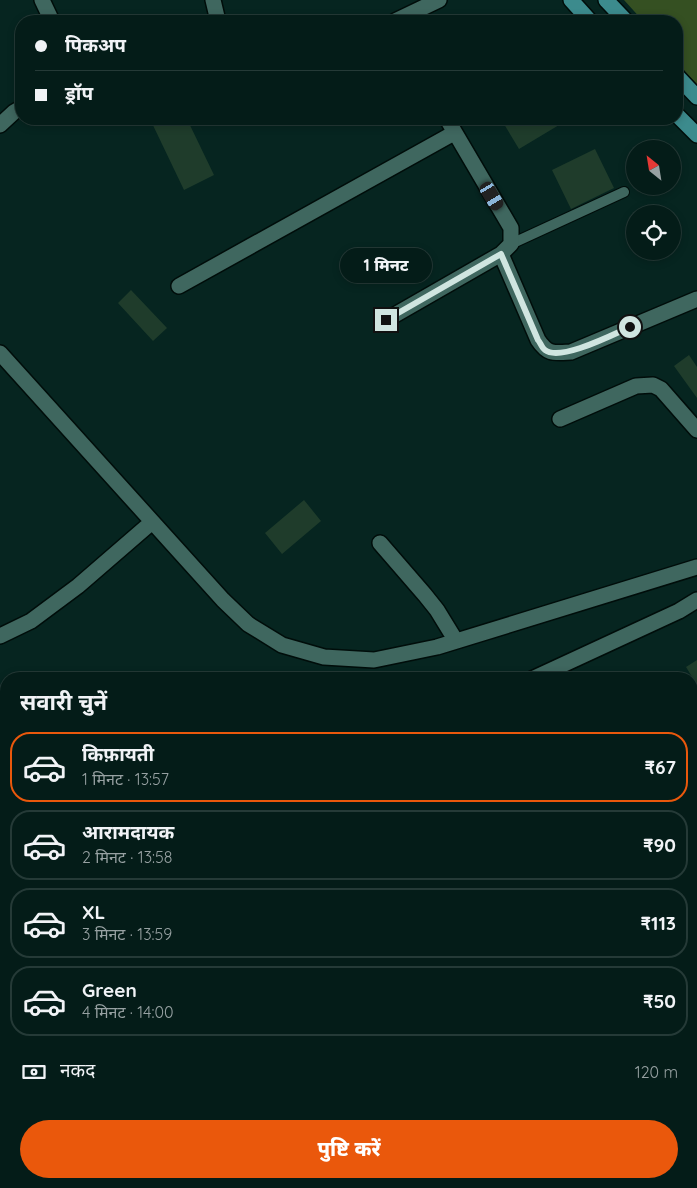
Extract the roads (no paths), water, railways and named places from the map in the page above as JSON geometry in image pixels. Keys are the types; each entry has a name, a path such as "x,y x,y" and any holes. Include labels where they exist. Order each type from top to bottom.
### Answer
{"main road":[{"path":"571,0 585,15"},
{"path":"606,0 620,15"},
{"path":"683,83 697,97"},
{"path":"683,121 697,135"}],"street":[{"path":"42,0 49,15"},
{"path":"213,0 217,15"},
{"path":"408,15 439,0"},
{"path":"0,125 15,111"},
{"path":"450,125 511,228 506,249 538,340 545,350 554,353 571,352 697,299"},
{"path":"179,286 454,133"},
{"path":"386,320 506,249"},
{"path":"0,353 223,600 248,624 282,645 324,657 374,660 437,647 697,567"},
{"path":"560,419 636,386 653,385 661,389 697,430"},
{"path":"0,636 31,621 78,586 152,522"},
{"path":"380,543 431,602 456,641"},
{"path":"547,672 679,611 697,600"}],"lane":[{"path":"506,249 624,192"}]}
